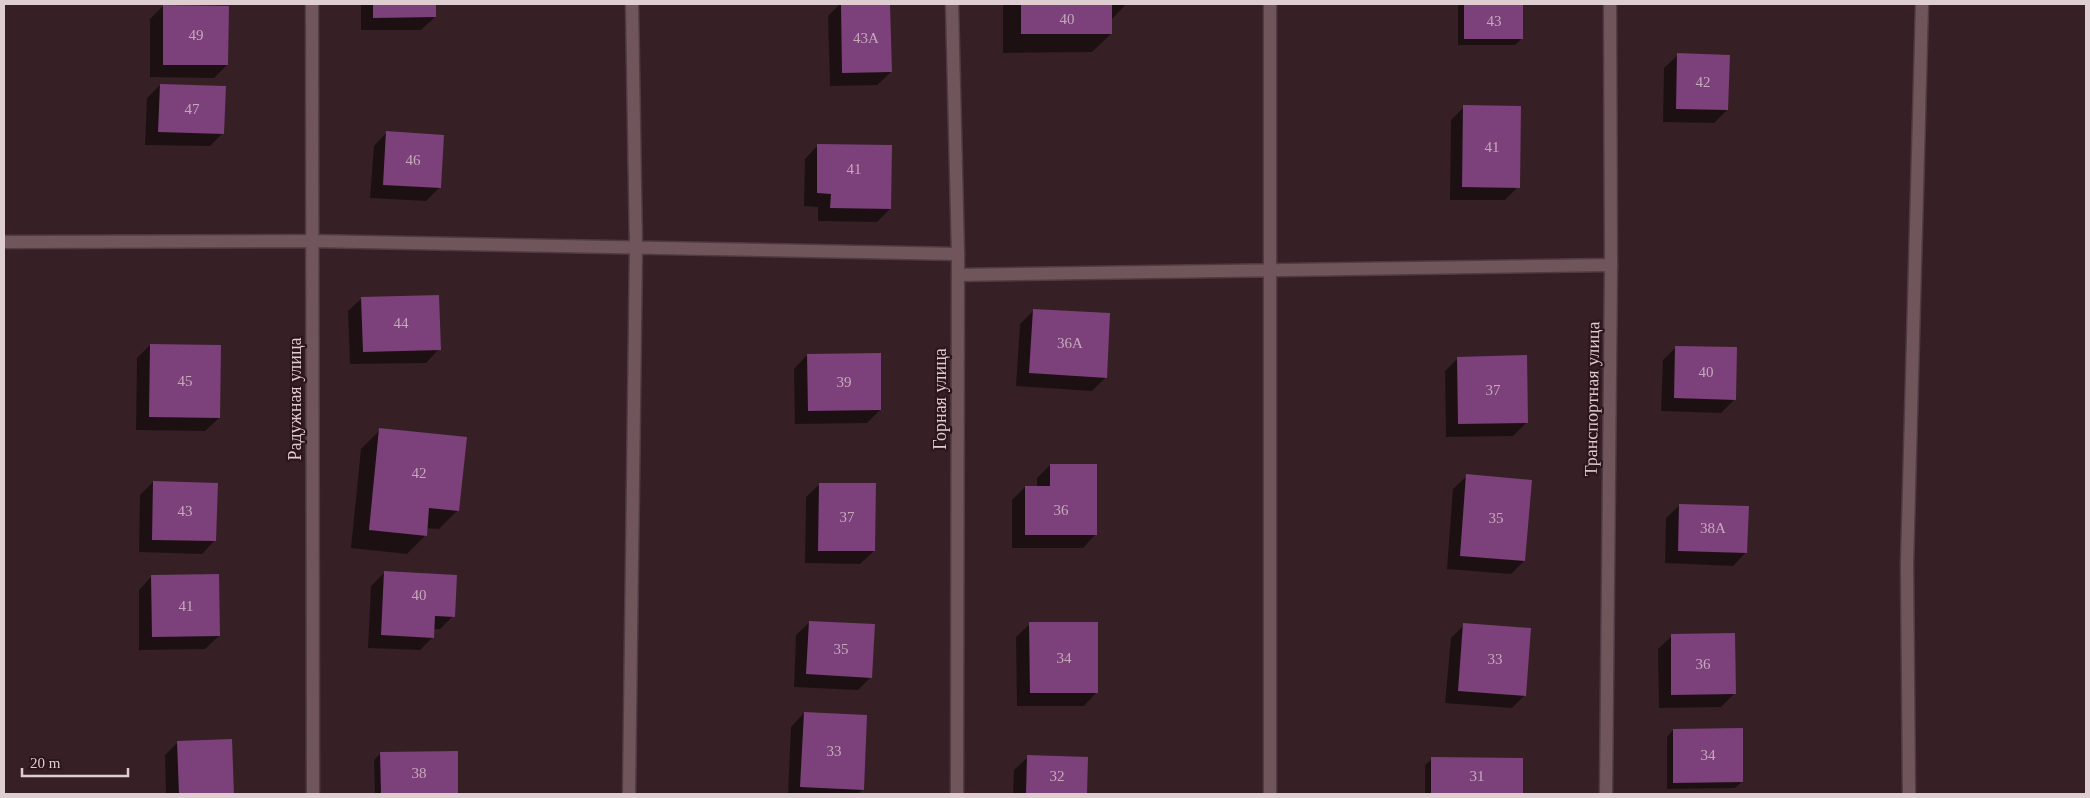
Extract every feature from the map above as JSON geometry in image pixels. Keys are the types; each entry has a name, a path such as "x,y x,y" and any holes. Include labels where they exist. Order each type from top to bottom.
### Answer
{"street":[{"name":"Радужная улица","path":"312,4 313,794"},
{"path":"629,794 636,248 632,4"},
{"name":"Горная улица","path":"952,4 958,254 957,794"},
{"path":"1270,4 1268,270 1270,794"},
{"name":"Транспортная улица","path":"1606,794 1611,265 1610,4"},
{"path":"1909,794 1908,564 1922,4"},
{"path":"4,242 313,241 958,254"},
{"path":"958,275 1611,265"}],"building":[{"path":"373,4 436,4 436,17 373,18"},
{"path":"841,4 890,4 892,72 842,73"},
{"path":"1021,4 1112,4 1112,34 1021,34"},
{"path":"1464,4 1523,4 1523,39 1464,39"},
{"path":"163,5 229,6 228,65 163,65"},
{"path":"1677,53 1730,55 1728,110 1676,109"},
{"path":"160,84 226,86 224,134 158,132"},
{"path":"1463,105 1521,106 1520,188 1462,187"},
{"path":"386,131 444,135 441,188 383,185"},
{"path":"817,144 892,145 891,209 830,208 831,194 817,193"},
{"path":"439,295 441,350 363,352 361,297"},
{"path":"1033,309 1110,313 1107,378 1029,373"},
{"path":"150,344 221,345 220,418 149,417"},
{"path":"1675,346 1737,347 1736,400 1674,398"},
{"path":"881,353 881,410 808,411 807,354"},
{"path":"1527,355 1528,423 1458,424 1457,357"},
{"path":"379,428 467,437 459,511 429,508 427,536 369,530"},
{"path":"1050,464 1097,464 1097,535 1025,535 1025,486 1050,486"},
{"path":"1466,474 1532,480 1525,561 1460,556"},
{"path":"153,481 218,483 216,541 152,540"},
{"path":"819,483 876,483 875,551 818,551"},
{"path":"1679,504 1749,506 1747,553 1678,551"},
{"path":"384,571 457,575 455,617 435,616 434,638 381,635"},
{"path":"219,574 220,636 152,637 151,575"},
{"path":"809,621 875,624 872,678 806,674"},
{"path":"1029,622 1098,622 1098,693 1030,693"},
{"path":"1463,623 1531,628 1526,696 1458,691"},
{"path":"1735,633 1736,694 1671,695 1671,634"},
{"path":"804,712 867,715 864,790 800,787"},
{"path":"1743,728 1743,782 1673,783 1673,729"},
{"path":"232,739 234,794 179,794 177,741"},
{"path":"458,751 458,794 381,794 380,752"},
{"path":"1027,755 1088,757 1087,794 1026,794"},
{"path":"1431,757 1523,758 1523,794 1431,794"}]}
